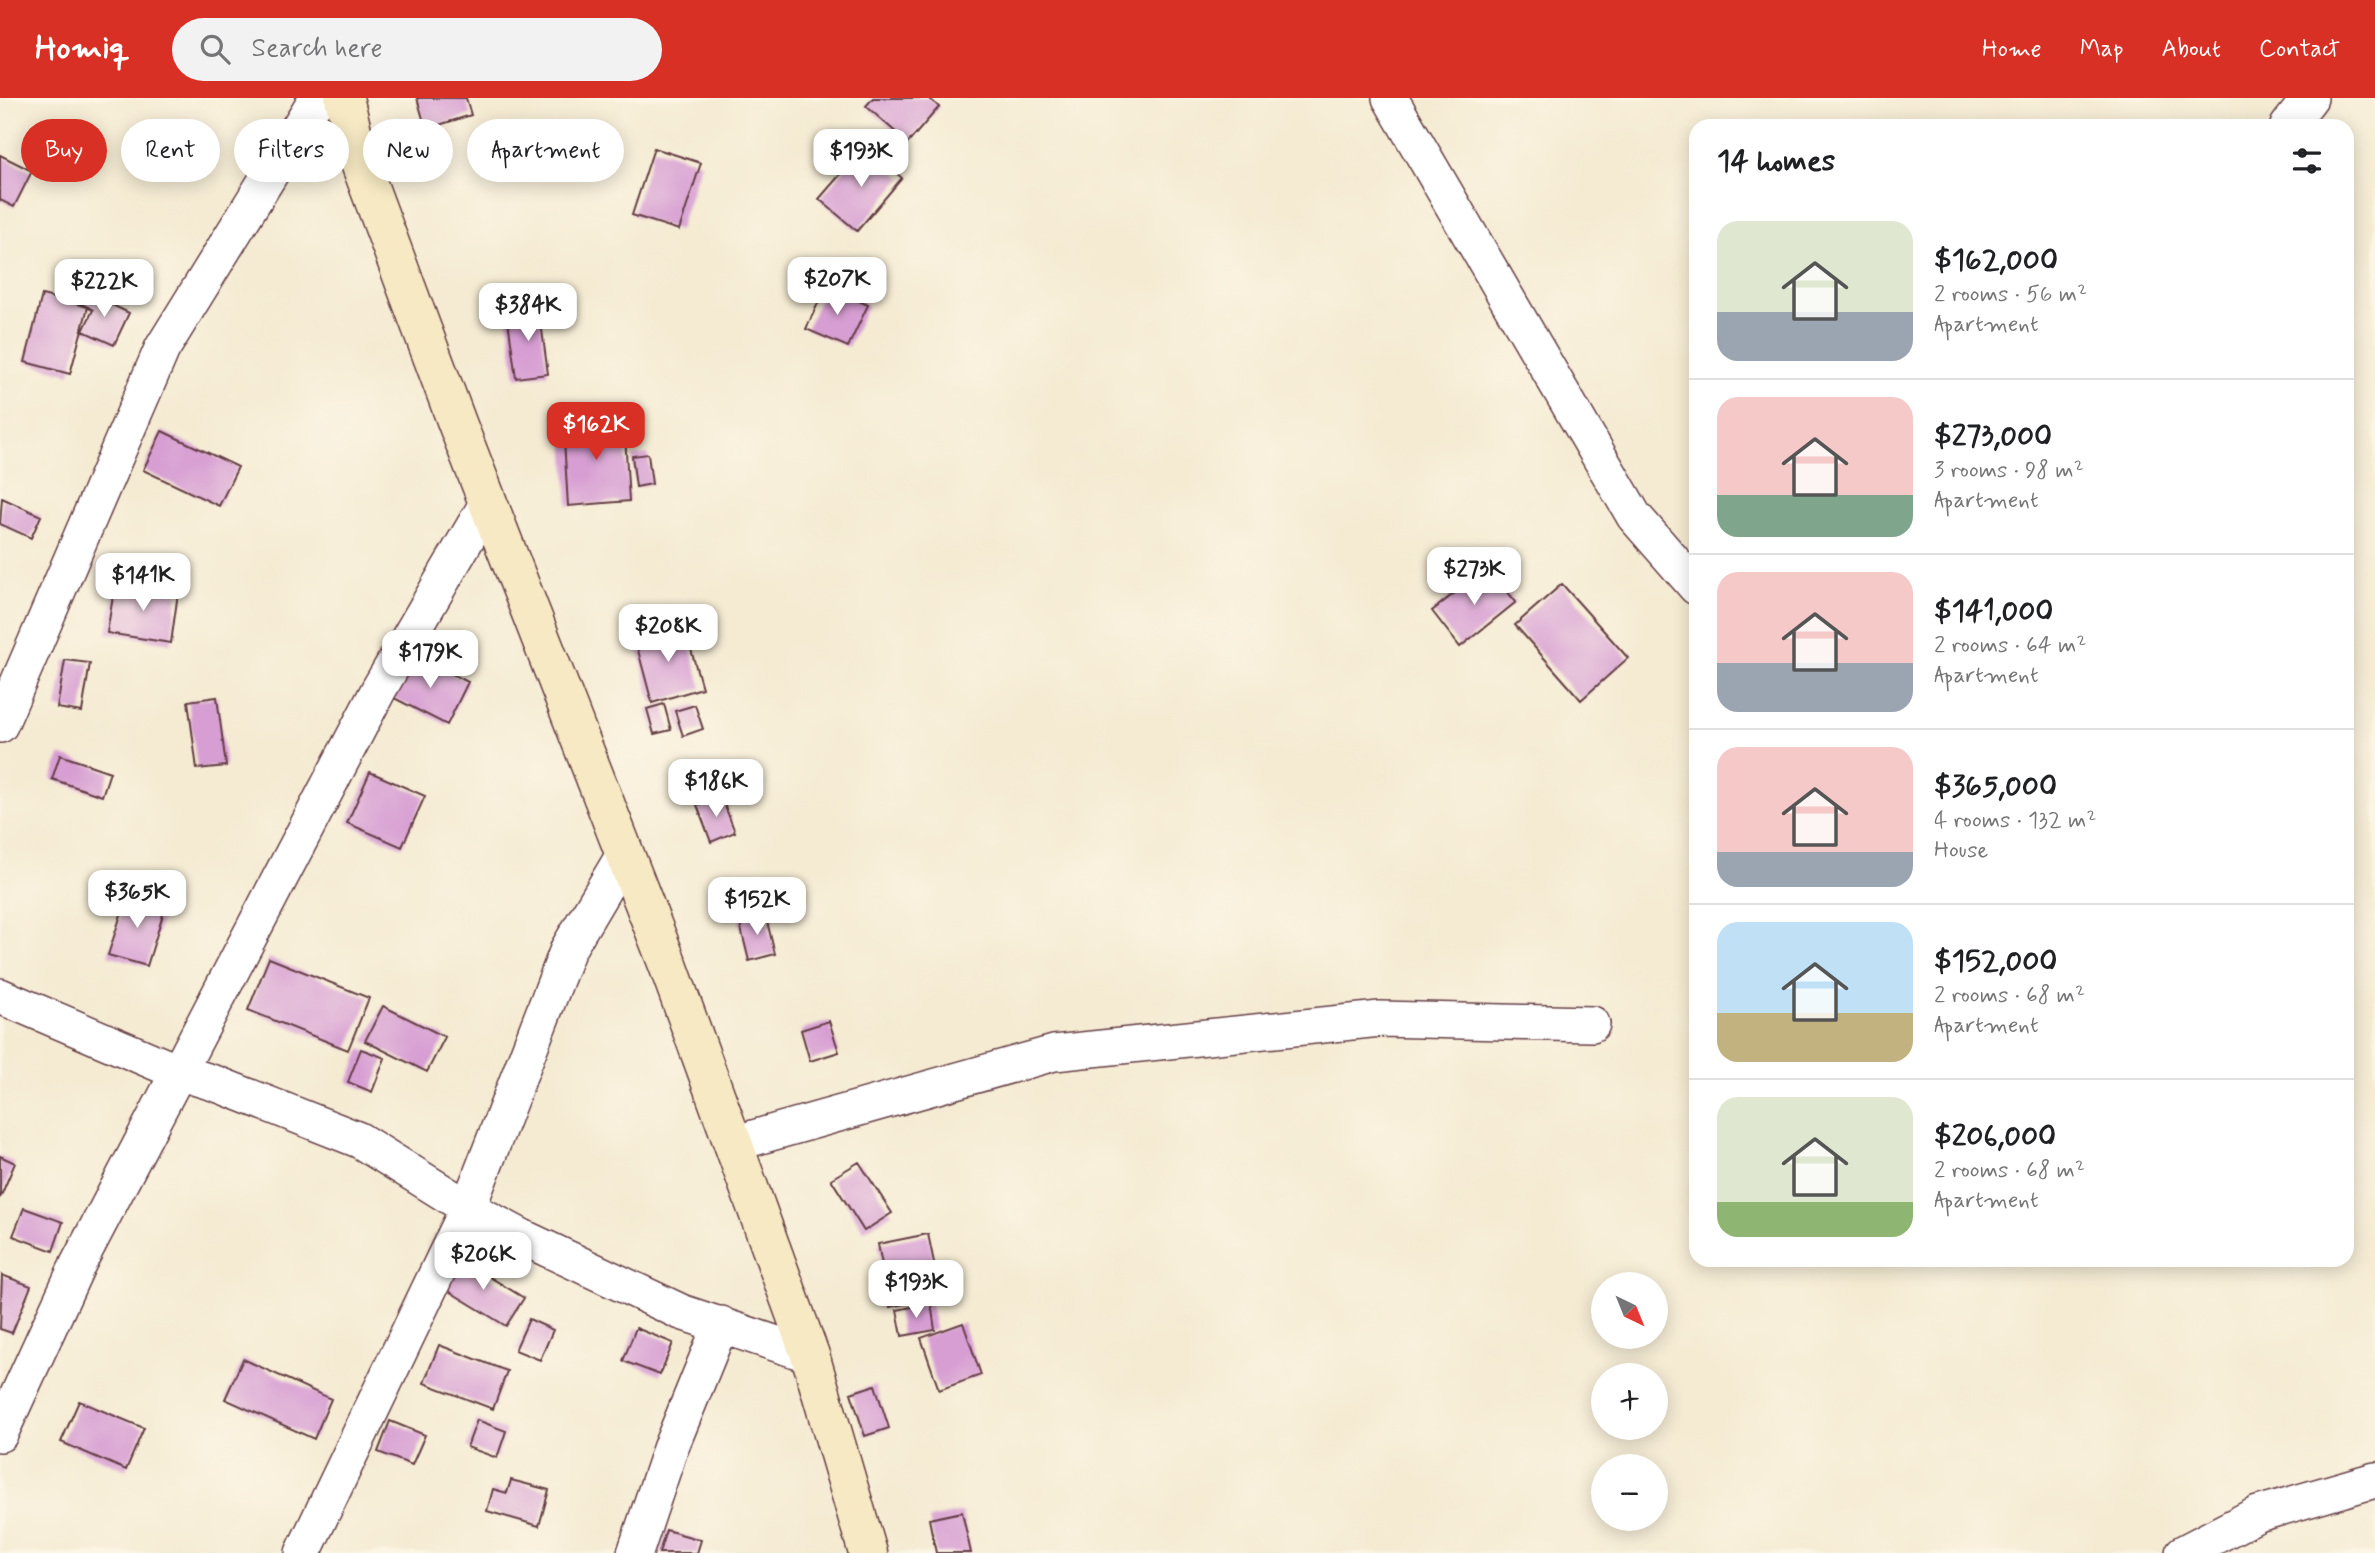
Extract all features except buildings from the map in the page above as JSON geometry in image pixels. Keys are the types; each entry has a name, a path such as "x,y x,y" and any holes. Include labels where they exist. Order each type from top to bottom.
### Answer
{"street":[{"path":"0,725 162,349 317,98"},
{"path":"344,98 360,163 625,853 810,1355 868,1553"},
{"path":"1390,98 1634,516 1689,579"},
{"path":"2294,119 2310,98"},
{"path":"0,1434 78,1264 178,1072 379,689 488,502"},
{"path":"303,1553 468,1208 568,949 625,853"},
{"path":"0,996 178,1072 217,1084 359,1140 468,1208 522,1237 681,1312 810,1355"},
{"path":"732,1144 1054,1053 1380,1018 1592,1024"},
{"path":"635,1553 670,1449 721,1324"},
{"path":"2183,1553 2259,1514 2375,1480"}]}
